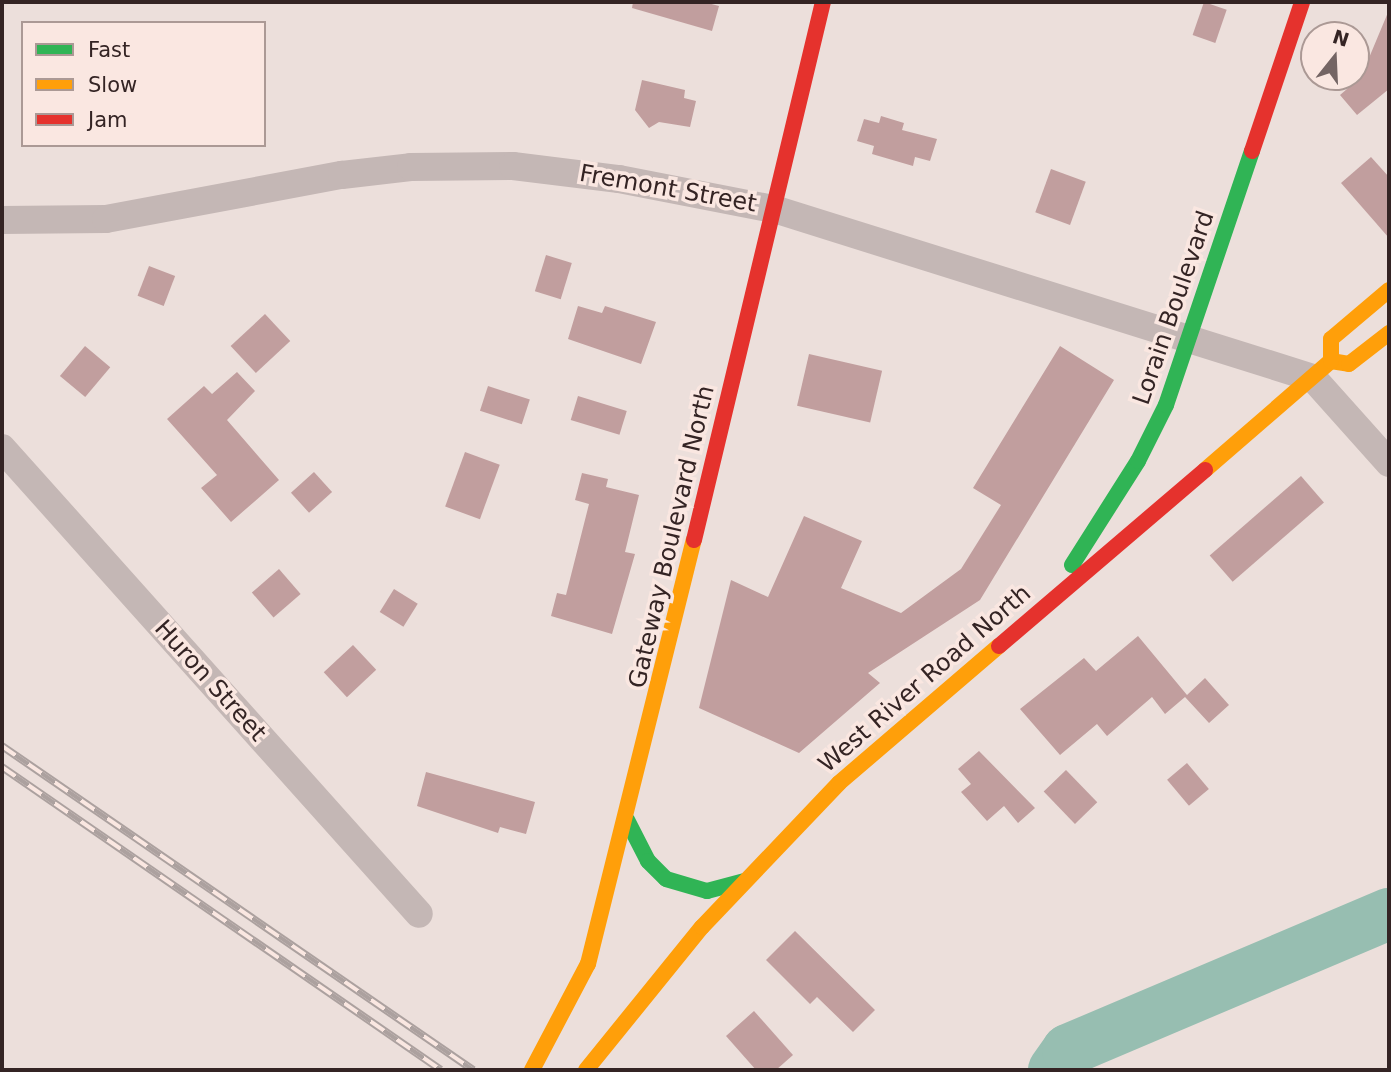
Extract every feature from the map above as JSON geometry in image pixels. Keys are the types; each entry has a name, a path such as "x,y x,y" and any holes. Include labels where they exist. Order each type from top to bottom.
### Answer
{"main road":[{"name":"Gateway Boulevard North","path":"532,1070 588,964 627,820 823,2"},
{"name":"Lorain Boulevard","path":"1042,607 1138,461 1189,340 1303,2"},
{"path":"1322,369 1331,339 1389,290"},
{"name":"West River Road North","path":"586,1070 744,881 839,783 1322,369 1349,364 1389,333"},
{"path":"627,820 648,861 666,879 707,891 744,881"}],"street":[{"name":"Fremont Street","path":"2,220 106,219 342,175 466,165 567,171 774,209 1189,340 1322,369"},
{"path":"1322,369 1389,463"},
{"name":"Huron Street","path":"2,448 419,914"}],"building":[{"path":"633,2 704,2 719,6 712,31 632,8"},
{"path":"1204,2 1227,10 1215,43 1193,35"},
{"path":"1389,10 1389,89 1357,115 1340,95 1345,91 1370,91 1370,55"},
{"path":"642,80 685,90 684,98 696,101 690,127 659,122 649,128 635,110"},
{"path":"881,116 904,123 902,130 937,139 930,161 915,157 913,166 872,154 874,146 857,141 864,119 879,123"},
{"path":"1371,157 1389,177 1389,238 1341,183"},
{"path":"1051,169 1086,182 1070,225 1035,212"},
{"path":"546,255 572,263 561,299 535,291"},
{"path":"149,266 175,276 164,306 138,296"},
{"path":"578,306 602,313 605,306 656,322 641,364 568,339"},
{"path":"265,314 290,341 256,373 231,346"},
{"path":"85,346 110,367 85,397 60,376"},
{"path":"1060,346 1114,380 980,600 868,673 880,683 799,753 699,708 731,580 768,597 804,516 862,541 841,588 901,613 961,569 1001,505 973,488"},
{"path":"809,354 882,371 870,423 797,406"},
{"path":"237,372 255,391 227,420 279,480 231,522 201,488 217,475 167,419 204,386 212,394"},
{"path":"488,386 530,400 522,424 480,411"},
{"path":"578,396 627,411 619,435 571,420"},
{"path":"465,452 500,465 480,519 445,507"},
{"path":"314,472 332,492 309,513 291,493"},
{"path":"582,473 608,479 606,487 639,495 625,552 635,554 612,634 551,616 557,593 566,595 589,504 575,500"},
{"path":"1301,476 1324,502 1233,582 1210,555"},
{"path":"279,569 301,594 273,618 252,593"},
{"path":"394,589 418,604 403,627 380,612"},
{"path":"1138,636 1187,695 1205,678 1229,705 1209,723 1185,697 1165,714 1152,697 1107,736 1097,724 1060,755 1020,709 1084,658 1096,671"},
{"path":"353,645 376,670 347,697 324,672"},
{"path":"979,751 1035,808 1018,823 1004,806 987,821 961,792 971,784 958,769"},
{"path":"1187,763 1209,789 1189,806 1167,780"},
{"path":"1066,770 1097,802 1075,824 1044,792"},
{"path":"426,772 535,802 526,834 500,827 498,833 417,806"},
{"path":"795,931 875,1010 853,1032 817,997 810,1004 766,960"},
{"path":"754,1011 793,1055 776,1070 756,1070 726,1036"}],"waterway":[{"path":"1054,1070 1068,1050 1389,914"}],"railway":[{"path":"2,746 473,1070"},
{"path":"2,767 441,1070"}],"traffic: fast":[{"path":"1072,565 1138,461 1166,405 1252,151"},
{"path":"627,820 648,861 666,879 707,891 744,881"}],"traffic: slow":[{"path":"1205,470 1331,361 1331,339 1389,290"},
{"path":"1331,361 1349,364 1389,333"},
{"path":"532,1070 588,964 694,540"},
{"path":"586,1070 702,927 839,783 999,646"}],"traffic: jam":[{"path":"694,540 823,2"},
{"path":"1252,151 1302,2"},
{"path":"999,646 1205,470"}]}
